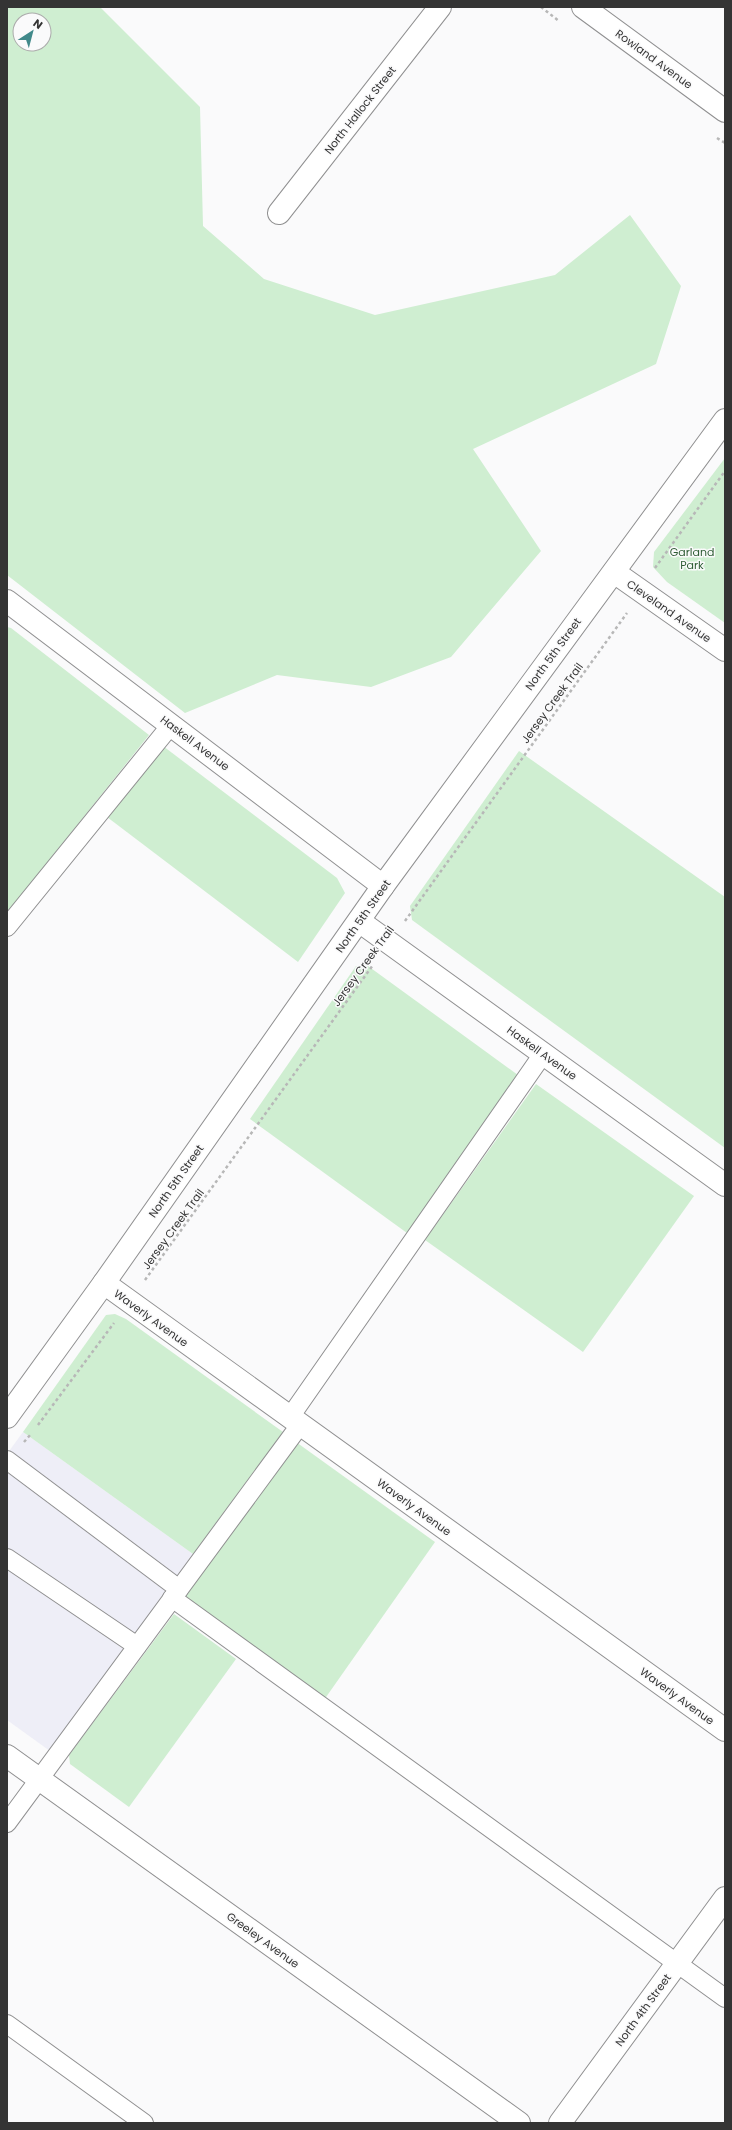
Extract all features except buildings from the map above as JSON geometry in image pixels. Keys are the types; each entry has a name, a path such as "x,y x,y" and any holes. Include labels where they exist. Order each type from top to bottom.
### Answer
{"street":[{"name":"North Hallock Street","path":"279,213 440,7"},
{"name":"Rowland Avenue","path":"583,7 725,111"},
{"name":"North 5th Street","path":"7,1417 104,1284 383,886 725,420"},
{"name":"Cleveland Avenue","path":"614,572 725,650"},
{"name":"Haskell Avenue","path":"7,601 383,886"},
{"name":"Haskell Avenue","path":"359,921 725,1185"},
{"name":"Waverly Avenue","path":"104,1284 725,1730"},
{"name":"Greeley Avenue","path":"7,1756 519,2123"},
{"name":"North 4th Street","path":"560,2123 725,1898"}],"lane":[{"path":"7,927 171,725"},
{"path":"7,1824 176,1594 543,1054"},
{"path":"8,1461 176,1594 725,1998"},
{"path":"7,1558 137,1646"},
{"path":"7,2024 144,2123"}],"path":[{"name":"Jersey Creek Trail","path":"8,1461 129,1302 642,591 660,560 725,471"}],"shaded area":[{"path":"23,1432 193,1554 50,1751 7,1720 7,1454"}],"green space":[{"path":"7,7 100,7 200,107 203,226 264,279 375,315 555,275 630,215 681,286 656,364 473,449 541,551 451,657 371,687 277,675 185,713 7,575"},
{"name":"Garland Park","path":"725,458 725,623 667,582 653,567 654,552"},
{"path":"7,627 11,628 149,735 7,913"},
{"path":"163,746 337,878 345,893 298,962 107,817"},
{"path":"519,751 725,897 725,1148 412,920 410,906"},
{"path":"356,966 368,966 518,1075 407,1233 250,1119"},
{"path":"536,1084 694,1196 583,1352 425,1240"},
{"path":"115,1314 126,1319 283,1432 193,1554 23,1432 106,1315"},
{"path":"296,1442 435,1542 324,1700 182,1600"},
{"path":"174,1614 236,1659 129,1807 70,1764 69,1755"}]}
